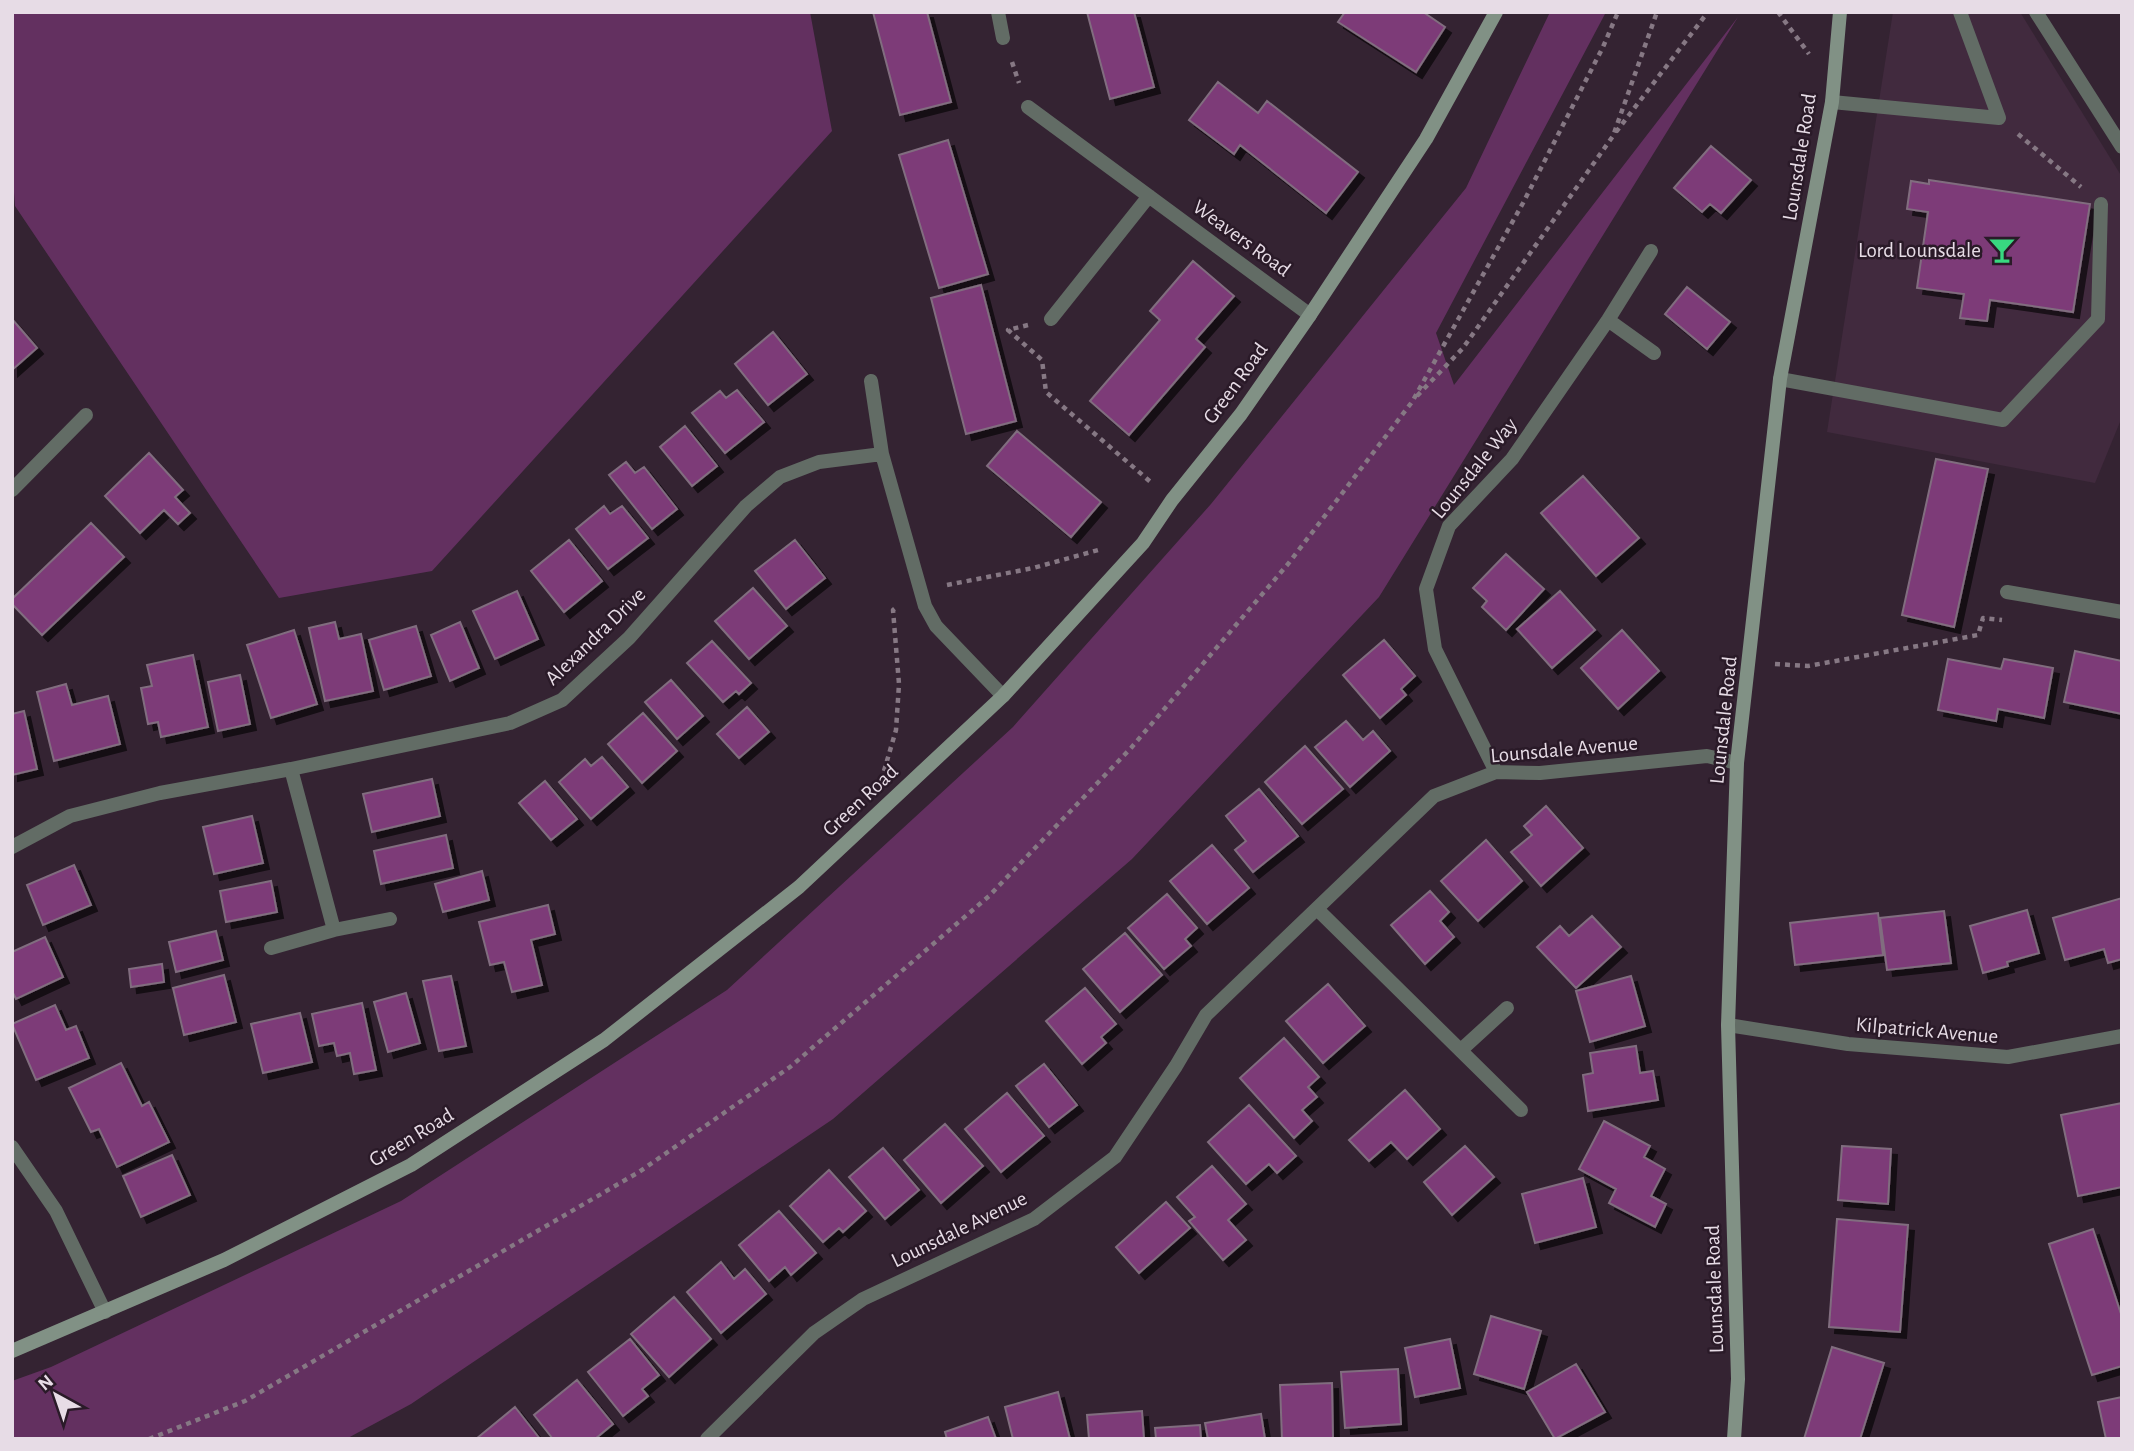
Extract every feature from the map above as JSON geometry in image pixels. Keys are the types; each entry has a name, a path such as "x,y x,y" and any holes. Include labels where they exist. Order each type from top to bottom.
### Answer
{"street":[{"path":"999,12 1003,38"},
{"name":"Green Road","path":"12,1351 224,1260 411,1165 604,1040 799,887 1003,696 1143,543 1172,500 1241,414 1310,315 1426,139 1496,12"},
{"name":"Lounsdale Road","path":"1734,1439 1738,1379 1728,1025 1737,763 1780,379 1832,102 1840,12"},
{"path":"1832,102 1999,118 1960,12"},
{"path":"2036,12 2122,147"},
{"name":"Weavers Road","path":"1028,107 1310,315"},
{"path":"1051,319 1149,196"},
{"path":"1780,379 2003,420 2098,319 2101,204"},
{"name":"Lounsdale Way","path":"1496,772 1435,649 1426,589 1449,526 1512,459 1608,320 1651,251"},
{"path":"1608,320 1654,353"},
{"path":"872,381 882,454 925,606 936,626 1003,696"},
{"path":"12,490 86,415"},
{"name":"Alexandra Drive","path":"12,847 70,816 160,793 291,769 510,723 562,700 629,638 746,506 780,477 819,462 882,454"},
{"path":"2007,592 2122,612"},
{"name":"Lounsdale Avenue","path":"707,1439 814,1333 863,1299 1034,1219 1115,1157 1176,1066 1206,1015 1434,796 1496,772 1540,773 1707,757 1737,763"},
{"path":"291,769 334,930"},
{"path":"1318,910 1521,1110"},
{"path":"271,948 334,930 390,919"},
{"path":"1461,1050 1507,1009"},
{"name":"Kilpatrick Avenue","path":"1728,1025 1848,1044 2008,1057 2122,1036"},
{"path":"12,1147 56,1211 105,1312"}],"path":[{"path":"1412,402 1523,203 1618,12"},
{"path":"1614,136 1657,12"},
{"path":"149,1439 245,1401 639,1172 790,1067 989,895 1131,748 1288,564 1412,402 1463,348 1614,136 1708,12"},
{"path":"1778,12 1832,85"},
{"path":"1003,38 1028,107"},
{"path":"1999,118 2101,204"},
{"path":"1051,319 1008,330 1042,360 1046,392 1172,500"},
{"path":"1750,662 1808,666 1978,635 1983,618 2003,621 2007,592"}],"shaded area":[{"path":"12,12 810,12 832,131 432,571 279,598 15,206 12,165"},
{"path":"1550,12 1606,12 1436,333 1454,385 1738,17 1379,597 1132,859 833,1119 411,1404 346,1439 12,1439 12,1381 51,1367 401,1201 727,990 1013,727 1211,504 1466,188"},
{"path":"1893,12 2020,12 2122,177 2122,417 2095,483 1827,432"}],"building":[{"path":"873,12 927,12 951,102 900,115"},
{"path":"1087,12 1134,12 1154,87 1110,99"},
{"path":"1345,12 1423,12 1445,27 1416,72 1338,22"},
{"path":"1218,82 1258,113 1267,101 1358,172 1326,213 1240,145 1234,154 1189,120"},
{"path":"948,140 988,274 939,288 899,155"},
{"path":"1711,146 1751,180 1721,213 1710,204 1702,212 1674,188"},
{"name":"Lord Lounsdale","path":"1929,180 2090,204 2073,312 1990,300 1987,321 1960,318 1964,294 1917,288 1928,212 1907,209 1911,181 1929,184"},
{"path":"1193,261 1234,296 1196,339 1205,347 1129,435 1090,401 1160,320 1150,311"},
{"path":"981,285 1016,421 966,434 931,298"},
{"path":"1687,287 1730,322 1707,349 1665,314"},
{"path":"12,319 37,348 12,370"},
{"path":"773,332 807,374 768,405 735,364"},
{"path":"737,390 764,422 725,453 692,413 720,391 726,398"},
{"path":"685,426 717,466 692,486 660,447"},
{"path":"1017,431 1101,502 1071,537 987,466"},
{"path":"149,453 183,490 175,497 190,513 178,524 164,510 140,533 105,496"},
{"path":"1936,459 1988,469 1954,627 1902,615"},
{"path":"626,462 635,473 644,467 677,509 652,529 609,475"},
{"path":"1583,476 1639,538 1596,576 1541,513"},
{"path":"604,506 610,514 622,506 648,538 608,569 576,529"},
{"path":"91,523 124,557 42,635 12,604 12,599"},
{"path":"569,540 602,581 564,612 531,571"},
{"path":"795,540 825,578 786,609 755,571"},
{"path":"1506,554 1544,589 1506,630 1482,607 1487,601 1473,588"},
{"path":"753,588 787,626 749,659 715,621"},
{"path":"517,591 538,639 495,659 473,611"},
{"path":"1560,591 1595,630 1552,668 1517,629"},
{"path":"335,622 339,639 361,634 373,691 325,701 309,628"},
{"path":"460,622 479,668 450,681 431,635"},
{"path":"416,626 431,676 384,690 369,640"},
{"path":"294,630 317,704 271,718 247,645"},
{"path":"1622,630 1659,671 1618,709 1581,668"},
{"path":"1384,640 1415,676 1401,689 1406,695 1380,718 1343,675"},
{"path":"712,641 751,683 739,694 736,691 723,702 687,663"},
{"path":"2075,651 2122,661 2122,714 2064,702"},
{"path":"193,655 208,727 161,737 158,722 148,724 141,688 152,686 147,665"},
{"path":"1948,659 2001,669 2004,659 2053,668 2044,718 1998,709 1996,721 1938,710"},
{"path":"240,675 250,724 218,731 208,682"},
{"path":"671,680 703,716 677,739 645,702"},
{"path":"66,684 72,705 108,696 120,744 54,761 37,692"},
{"path":"747,707 769,732 739,758 717,734"},
{"path":"24,711 37,769 12,775 12,714"},
{"path":"643,713 677,751 642,783 608,744"},
{"path":"1346,721 1363,740 1373,731 1390,751 1350,787 1315,747"},
{"path":"1305,746 1343,789 1302,824 1265,782"},
{"path":"602,757 628,787 591,819 559,782 585,759 591,766"},
{"path":"432,779 440,816 372,832 363,794"},
{"path":"545,781 577,819 551,840 519,803"},
{"path":"1259,789 1298,836 1253,872 1235,850 1246,841 1226,816"},
{"path":"1546,806 1583,848 1541,886 1511,852 1532,835 1524,826"},
{"path":"252,816 263,863 214,874 203,827"},
{"path":"446,835 453,868 381,884 374,851"},
{"path":"1486,840 1522,881 1478,921 1441,881"},
{"path":"1212,845 1249,888 1207,924 1170,881"},
{"path":"74,865 91,905 43,925 27,885"},
{"path":"482,871 489,900 443,912 435,884"},
{"path":"271,881 277,912 226,922 220,891"},
{"path":"1430,891 1449,912 1440,921 1454,937 1425,964 1391,925"},
{"path":"1167,894 1197,928 1185,939 1191,946 1164,969 1128,928"},
{"path":"2122,898 2122,959 2108,963 2104,949 2065,960 2053,918"},
{"path":"548,905 555,934 531,940 542,985 512,992 504,962 490,965 479,922"},
{"path":"2027,910 2039,953 2007,962 2008,966 1983,973 1970,926"},
{"path":"1944,911 1951,963 1887,970 1880,918"},
{"path":"1878,913 1883,955 1795,965 1790,923"},
{"path":"1592,916 1621,947 1576,988 1537,947 1560,926 1569,936"},
{"path":"216,931 223,960 176,972 169,942"},
{"path":"1125,933 1162,975 1120,1012 1083,969"},
{"path":"45,937 63,977 16,999 12,991 12,952"},
{"path":"162,964 164,982 131,987 129,969"},
{"path":"224,975 236,1022 184,1035 173,988"},
{"path":"451,976 466,1046 439,1051 423,981"},
{"path":"1631,976 1645,1026 1590,1042 1576,991"},
{"path":"1328,984 1365,1026 1323,1063 1286,1021"},
{"path":"1085,988 1116,1024 1101,1037 1106,1043 1082,1064 1046,1021"},
{"path":"406,993 420,1043 388,1052 374,1002"},
{"path":"362,1003 376,1070 354,1074 350,1053 337,1056 334,1043 319,1046 312,1014"},
{"path":"55,1005 66,1030 76,1026 89,1058 36,1080 12,1024"},
{"path":"300,1013 312,1062 263,1073 251,1024"},
{"path":"1284,1038 1319,1077 1308,1087 1317,1097 1302,1110 1312,1121 1294,1138 1240,1078"},
{"path":"1636,1046 1640,1073 1653,1071 1658,1100 1588,1111 1583,1075 1593,1073 1590,1053"},
{"path":"121,1063 142,1106 149,1102 169,1142 117,1167 99,1129 91,1132 69,1088"},
{"path":"1044,1064 1077,1105 1049,1127 1016,1086"},
{"path":"1405,1090 1440,1129 1407,1159 1391,1142 1369,1161 1349,1140"},
{"path":"1007,1093 1044,1136 1001,1172 965,1129"},
{"path":"2122,1103 2122,1187 2078,1196 2061,1115"},
{"path":"1249,1105 1296,1156 1277,1173 1269,1164 1246,1184 1208,1142"},
{"path":"1604,1121 1650,1146 1644,1157 1665,1169 1651,1196 1666,1204 1655,1227 1609,1203 1616,1189 1579,1169"},
{"path":"945,1124 983,1166 941,1203 904,1160"},
{"path":"1465,1146 1494,1177 1452,1215 1424,1182"},
{"path":"1842,1146 1891,1149 1888,1204 1838,1200"},
{"path":"883,1148 919,1190 885,1219 849,1177"},
{"path":"172,1155 190,1195 141,1217 123,1176"},
{"path":"1212,1166 1246,1204 1228,1220 1246,1240 1223,1260 1189,1221 1195,1217 1177,1197"},
{"path":"829,1170 866,1211 843,1232 839,1228 823,1242 790,1206"},
{"path":"1583,1178 1596,1227 1535,1243 1522,1194"},
{"path":"1166,1202 1190,1228 1139,1273 1116,1247"},
{"path":"779,1211 816,1253 791,1275 785,1267 769,1281 739,1245"},
{"path":"1837,1219 1908,1225 1900,1332 1829,1327"},
{"path":"2093,1229 2122,1317 2122,1366 2092,1375 2049,1244"},
{"path":"721,1262 734,1279 745,1269 766,1294 721,1333 687,1292"},
{"path":"674,1297 711,1339 669,1377 631,1334"},
{"path":"1491,1316 1541,1331 1524,1389 1474,1374"},
{"path":"630,1339 659,1375 642,1389 648,1396 623,1416 588,1372"},
{"path":"1450,1339 1460,1388 1415,1397 1405,1348"},
{"path":"1832,1347 1884,1363 1860,1439 1804,1439"},
{"path":"1576,1364 1605,1412 1555,1439 1527,1392"},
{"path":"1398,1369 1401,1424 1345,1428 1341,1372"},
{"path":"577,1380 613,1424 595,1439 553,1439 534,1415"},
{"path":"1332,1383 1333,1439 1282,1439 1280,1385"},
{"path":"1058,1392 1070,1439 1013,1439 1005,1407"},
{"path":"2122,1397 2122,1439 2106,1439 2098,1402"},
{"path":"515,1407 540,1439 476,1439"},
{"path":"1142,1411 1144,1439 1089,1439 1087,1415"},
{"path":"1261,1414 1265,1439 1208,1439 1205,1423"},
{"path":"988,1417 996,1439 947,1439 945,1432"},
{"path":"1200,1425 1201,1439 1156,1439 1155,1428"}],"place":[{"name":"Lord Lounsdale","path":"2002,250"}]}
